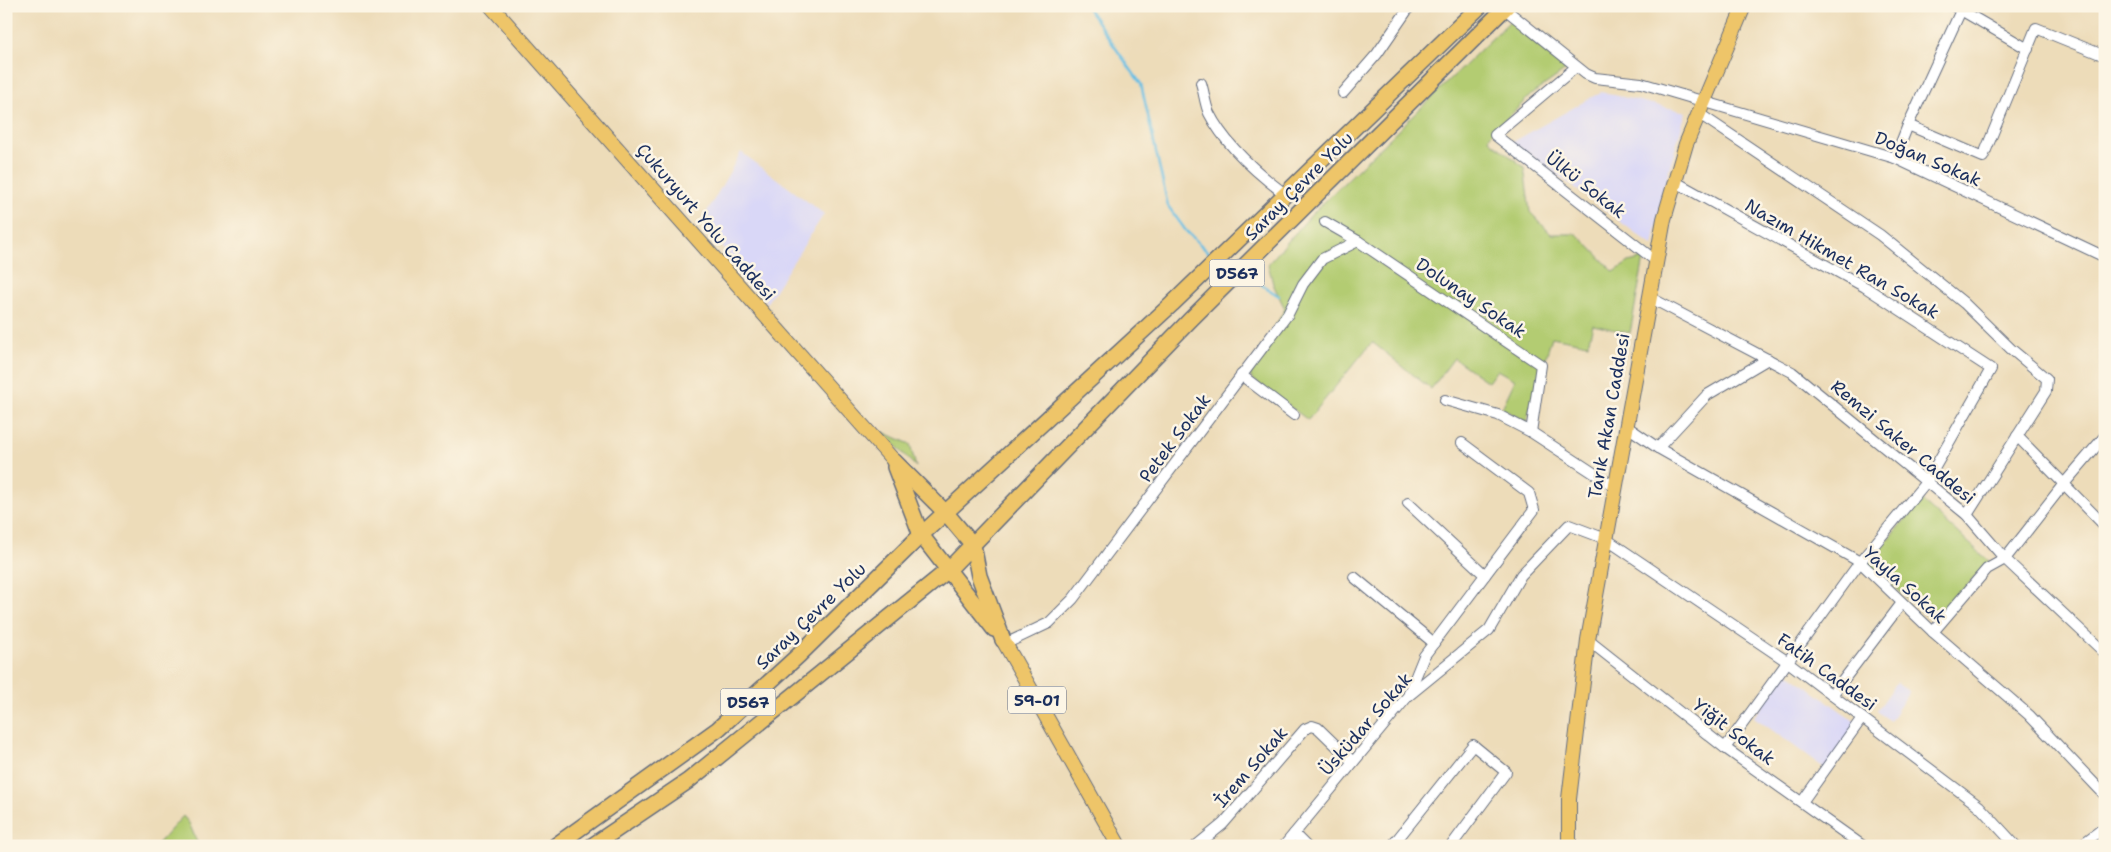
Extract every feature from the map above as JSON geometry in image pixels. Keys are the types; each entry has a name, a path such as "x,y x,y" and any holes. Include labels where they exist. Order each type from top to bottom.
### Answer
{"highway":[{"name":"Saray Çevre Yolu","path":"946,513 1172,304 1480,6"},
{"name":"Saray Çevre Yolu","path":"973,545 1191,319 1506,7"},
{"path":"894,462 946,513 973,545"},
{"path":"894,462 921,535 947,571 1004,642"},
{"name":"D567","path":"921,535 946,513"},
{"name":"Saray Çevre Yolu","path":"555,846 718,729 799,654 921,535"},
{"name":"D567","path":"592,846 688,781 947,571 973,545"},
{"name":"59-01","path":"973,545 979,576 1004,642"}],"main road":[{"name":"Çukuryurt Yolu Caddesi","path":"491,6 894,462"},
{"name":"Tarık Akan Caddesi","path":"1569,846 1570,799 1588,640 1656,261 1674,181 1701,106 1744,6"},
{"name":"59-01","path":"1004,642 1119,846"}],"street":[{"path":"1343,93 1377,54 1410,6"},
{"name":"Doğan Sokak","path":"1506,7 1576,67 1595,78 1641,82 1701,106 1895,158 2105,257"},
{"path":"1895,158 1959,8 2028,49"},
{"path":"1908,125 1983,157 2036,28 2105,56"},
{"name":"Ülkü Sokak","path":"1576,67 1496,134 1656,261"},
{"path":"1201,83 1209,112 1222,133 1257,173 1285,194"},
{"path":"1701,106 1880,235 1964,303 2011,349 2047,379 2046,391 1967,515"},
{"name":"Nazım Hikmet Ran Sokak","path":"1674,181 1865,287 1991,369 1927,481"},
{"name":"Dolunay Sokak","path":"1325,222 1358,241 1541,364 1530,432"},
{"name":"Petek Sokak","path":"1004,642 1049,623 1073,599 1288,314 1303,284 1322,258 1358,241"},
{"name":"Remzi Saker Caddesi","path":"1649,296 1792,372 1967,515 2005,560 2105,653"},
{"path":"1658,448 1707,395 1768,359"},
{"path":"1241,375 1294,415"},
{"path":"1445,400 1498,414 1530,432 1615,487"},
{"name":"Yayla Sokak","path":"1626,426 1658,448 1860,562 1933,632 2029,715 2105,795"},
{"path":"2017,436 2062,485 2105,526"},
{"path":"1933,632 1987,569 2005,560 2062,485 2105,436"},
{"path":"1408,696 1424,656 1534,510 1529,493 1462,443"},
{"path":"1725,748 1860,562 1927,481"},
{"path":"1408,503 1485,575"},
{"name":"Üsküdar Sokak","path":"1284,846 1408,696 1489,630 1521,575 1569,525 1606,538"},
{"name":"Fatih Caddesi","path":"1606,538 1788,662 1832,695 1979,806 2016,846"},
{"path":"1354,577 1434,643"},
{"path":"1832,695 1902,603"},
{"name":"Yiğit Sokak","path":"1588,640 1725,748 1863,846"},
{"path":"1802,802 1862,718"},
{"name":"İrem Sokak","path":"1196,846 1223,824 1305,729 1312,726 1318,728 1353,762"},
{"path":"1392,846 1473,745 1506,772 1451,846"},
{"path":"2080,846 2105,827"},
{"path":"1294,834 1306,846"}],"shaded area":[{"path":"1601,92 1686,112 1666,180 1653,246 1513,142"},
{"path":"741,152 824,214 766,304 764,290 700,224"},
{"path":"1787,672 1860,725 1827,770 1754,717"},
{"path":"1897,682 1909,692 1890,721 1877,711"}],"green space":[{"path":"1511,20 1570,67 1532,94 1490,135 1489,140 1524,167 1530,212 1551,234 1577,234 1614,272 1629,262 1644,258 1630,333 1593,325 1588,344 1552,337 1526,422 1502,408 1515,380 1497,370 1488,382 1454,358 1431,389 1372,342 1308,420 1251,378 1250,371 1285,309 1273,284 1268,264 1312,214"},
{"path":"883,432 910,444 916,467"},
{"path":"1922,501 1989,561 1934,622 1867,562"},
{"path":"183,816 189,823 197,842 192,846 156,846"}],"waterway":[{"path":"1086,6 1141,84 1168,206 1186,231 1210,254"},
{"path":"1248,276 1279,296"}]}
